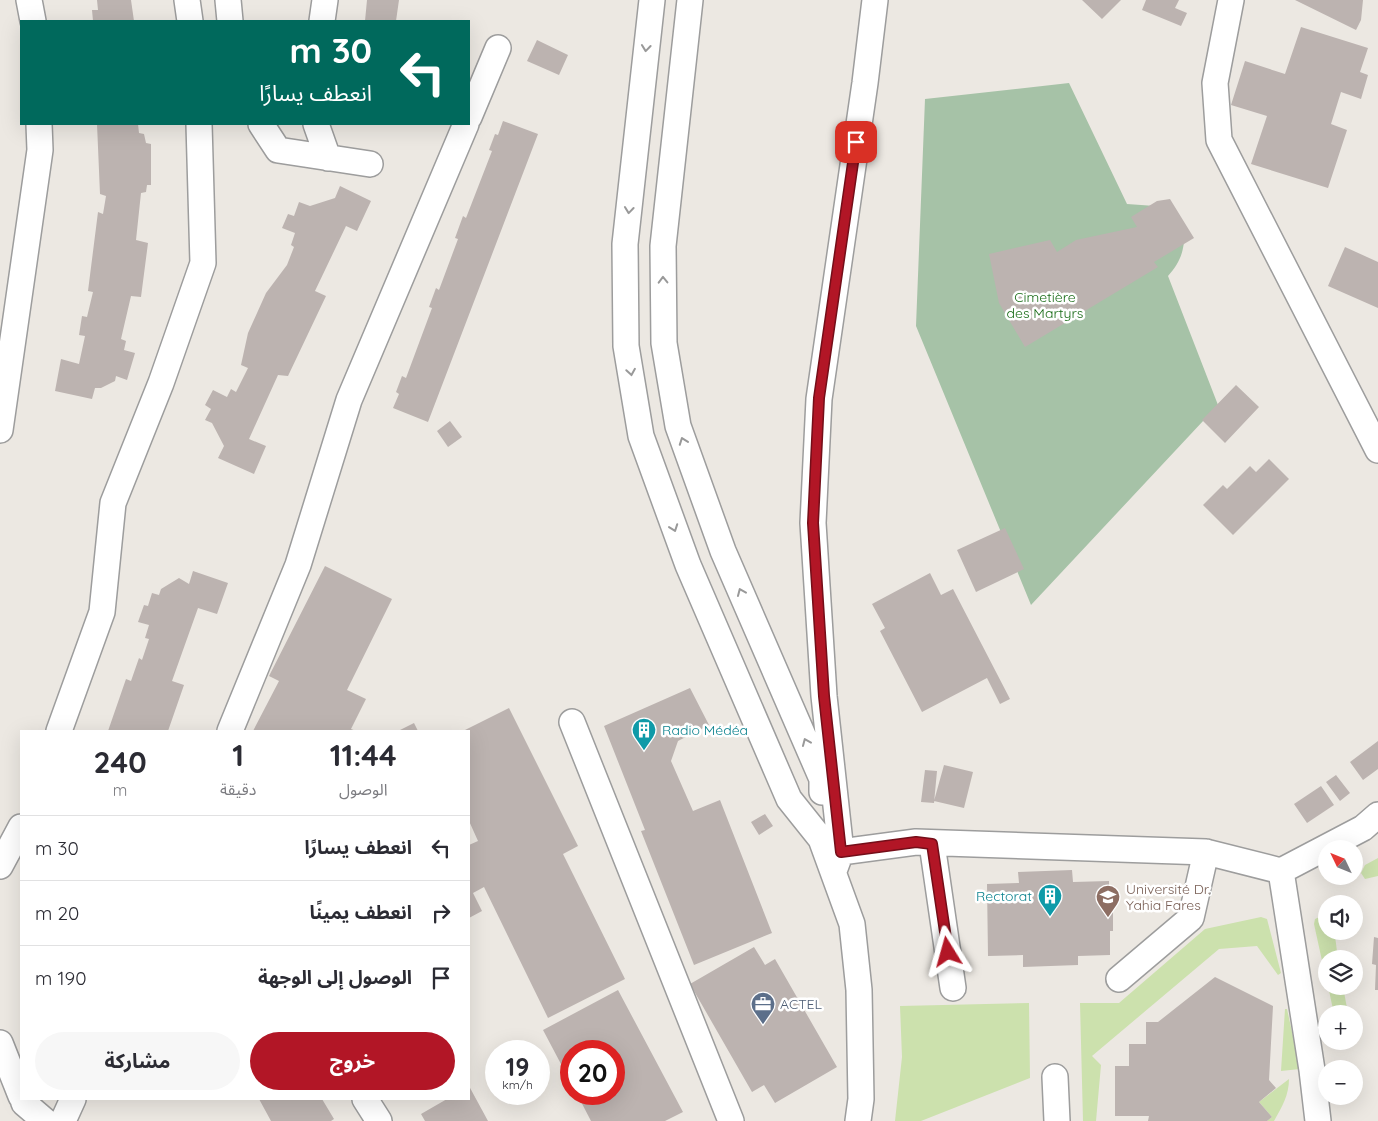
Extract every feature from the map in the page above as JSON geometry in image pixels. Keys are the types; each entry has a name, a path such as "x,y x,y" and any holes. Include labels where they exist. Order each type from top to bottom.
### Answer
{"street":[{"path":"29,0 33,20"},
{"path":"187,0 190,20"},
{"path":"228,0 230,20"},
{"path":"322,20 325,0"},
{"path":"652,0 625,244 626,346 641,436 688,565 789,799 832,855"},
{"path":"690,0 663,246 664,343 678,426 723,551 822,779 832,855 852,924 859,990 861,1099 858,1121"},
{"path":"832,855 813,523 819,398 865,83 874,0"},
{"path":"1231,0 1215,83 1219,140 1378,450"},
{"path":"470,115 498,48"},
{"path":"0,430 40,150 39,125"},
{"path":"60,730 102,612 113,503 161,383 203,263 199,125"},
{"path":"263,125 278,150 370,164"},
{"path":"316,125 328,158"},
{"path":"230,730 298,565 350,400 466,125"},
{"path":"572,722 731,1121"},
{"path":"832,855 916,842 1206,852 1281,871 1363,828 1378,815"},
{"path":"0,866 20,828"},
{"path":"932,844 953,988"},
{"path":"1119,979 1191,918 1206,852"},
{"path":"1281,871 1312,1070 1318,1121"},
{"path":"0,1043 20,1092"},
{"path":"1055,1077 1057,1121"},
{"path":"23,1100 45,1121"},
{"path":"64,1121 73,1100"},
{"path":"366,1100 379,1121"}],"green space":[{"name":"Cimetière des Martyrs","path":"1069,83 1127,204 1155,206 1185,229 1181,254 1168,276 1218,405 1031,605 916,326 925,99"},
{"path":"1378,858 1378,876 1365,879 1363,869 1365,865"},
{"path":"1261,917 1267,919 1281,973 1278,975 1257,946 1219,949 1092,1056 1101,1065 1096,1121 1083,1121 1080,1003 1119,1003 1205,929"},
{"path":"1318,918 1318,940 1336,940 1337,950 1320,950 1314,924 1315,919"},
{"path":"1330,995 1345,995 1346,1005 1332,1005"},
{"path":"1029,1003 1030,1078 921,1121 895,1121 902,1057 900,1006"},
{"path":"1285,1009 1287,1009 1300,1069 1281,1071"},
{"path":"1289,1079 1286,1096 1280,1111 1274,1121 1267,1121 1272,1117 1259,1102"}],"building":[{"path":"97,0 131,0 134,20 93,20 92,10 98,10"},
{"path":"367,0 399,0 396,20 365,20"},
{"path":"1082,0 1121,0 1102,19"},
{"path":"1146,0 1179,0 1175,8 1187,13 1181,26 1142,10"},
{"path":"1295,0 1363,0 1361,20 1356,30"},
{"path":"1301,27 1368,48 1360,72 1368,75 1361,99 1341,92 1331,124 1347,130 1328,188 1251,164 1267,116 1231,105 1245,61 1285,74"},
{"path":"537,40 568,55 559,75 527,61"},
{"path":"503,121 538,134 428,422 393,408 399,394 396,392 402,376 406,378 432,308 429,307 436,288 439,290 458,239 455,238 463,216 466,218 492,151 489,150 495,134 498,135"},
{"path":"97,125 138,125 139,133 144,134 146,143 151,144 151,185 147,185 146,192 141,193 136,240 148,243 141,297 131,296 121,339 126,341 124,350 135,353 127,380 116,376 115,381 101,388 95,388 92,399 55,391 61,359 79,364 85,336 79,335 82,316 87,317 93,292 88,291 98,212 103,214 106,196 100,194"},
{"path":"340,186 371,201 357,231 346,226 315,291 326,296 288,376 278,375 249,439 266,446 254,474 218,458 224,446 212,423 205,420 211,409 205,405 213,390 227,397 231,389 236,392 248,368 241,365 248,333 266,293 287,265 294,247 291,245 295,233 282,228 288,214 294,216 299,202 310,206 335,198"},
{"path":"1170,199 1194,238 1154,262 1158,267 1025,347 999,303 989,254 1050,240 1057,252 1076,240 1137,227 1131,217 1157,201"},
{"path":"1345,247 1378,262 1378,308 1328,286"},
{"path":"1236,385 1259,407 1225,443 1202,420"},
{"path":"450,421 462,437 448,447 437,431"},
{"path":"1269,459 1289,479 1233,535 1203,505 1223,485 1227,489 1250,466 1256,472"},
{"path":"1005,528 1024,569 976,592 957,550"},
{"path":"325,566 392,599 347,690 366,699 351,729 354,730 254,730 279,681 269,676"},
{"path":"193,571 228,583 217,614 198,608 172,681 184,685 168,730 108,730 126,679 131,681 139,658 142,660 149,639 145,638 149,625 138,622 144,605 148,606 152,593 159,595 161,589 179,578 189,584"},
{"path":"930,573 941,595 953,589 1010,699 1000,704 987,678 922,712 880,631 885,628 872,604"},
{"path":"690,688 709,725 678,741 671,761 693,811 720,800 772,933 694,965 641,831 645,830 604,726"},
{"path":"509,708 578,846 563,854 625,979 548,1018 484,887 473,893 482,911 470,917 470,845 478,841 470,823 470,730 465,730"},
{"path":"414,723 418,730 400,730"},
{"path":"1378,741 1378,769 1363,780 1350,762"},
{"path":"944,765 973,772 964,808 934,801"},
{"path":"925,770 937,771 934,803 921,802"},
{"path":"1336,775 1350,793 1340,801 1326,782"},
{"path":"1321,786 1334,805 1307,823 1294,804"},
{"path":"765,814 773,826 759,835 751,822"},
{"name":"Rectorat","path":"1072,870 1073,882 1109,881 1109,903 1113,903 1113,931 1110,931 1110,955 1078,956 1078,965 1023,967 1023,955 988,956 987,884 1019,883 1018,872"},
{"path":"1374,937 1378,938 1378,990 1375,990 1376,965 1372,964"},
{"name":"ACTEL","path":"754,947 765,965 775,959 837,1067 775,1103 764,1085 752,1092 690,984"},
{"path":"1215,977 1273,1006 1269,1080 1276,1088 1259,1102 1272,1117 1267,1121 1148,1121 1149,1116 1115,1116 1115,1066 1129,1066 1129,1044 1146,1044 1146,1022 1158,1022"},
{"path":"618,990 683,1112 665,1121 591,1121 583,1105 625,1105 625,1040 560,1040 560,1062 550,1040 543,1030"},
{"path":"470,1088 488,1121 425,1121 421,1114 445,1100 470,1100"},
{"path":"260,1100 323,1100 334,1119 331,1121 271,1121"}],"place":[{"name":"Radio Médéa","path":"644,751"},
{"name":"Rectorat","path":"1050,917"},
{"name":"Université Dr. Yahia Fares","path":"1108,918"},
{"name":"ACTEL","path":"763,1025"}],"route":[{"path":"856,142 819,398 813,523 824,696 841,852 916,842 932,844 948,952"}]}
